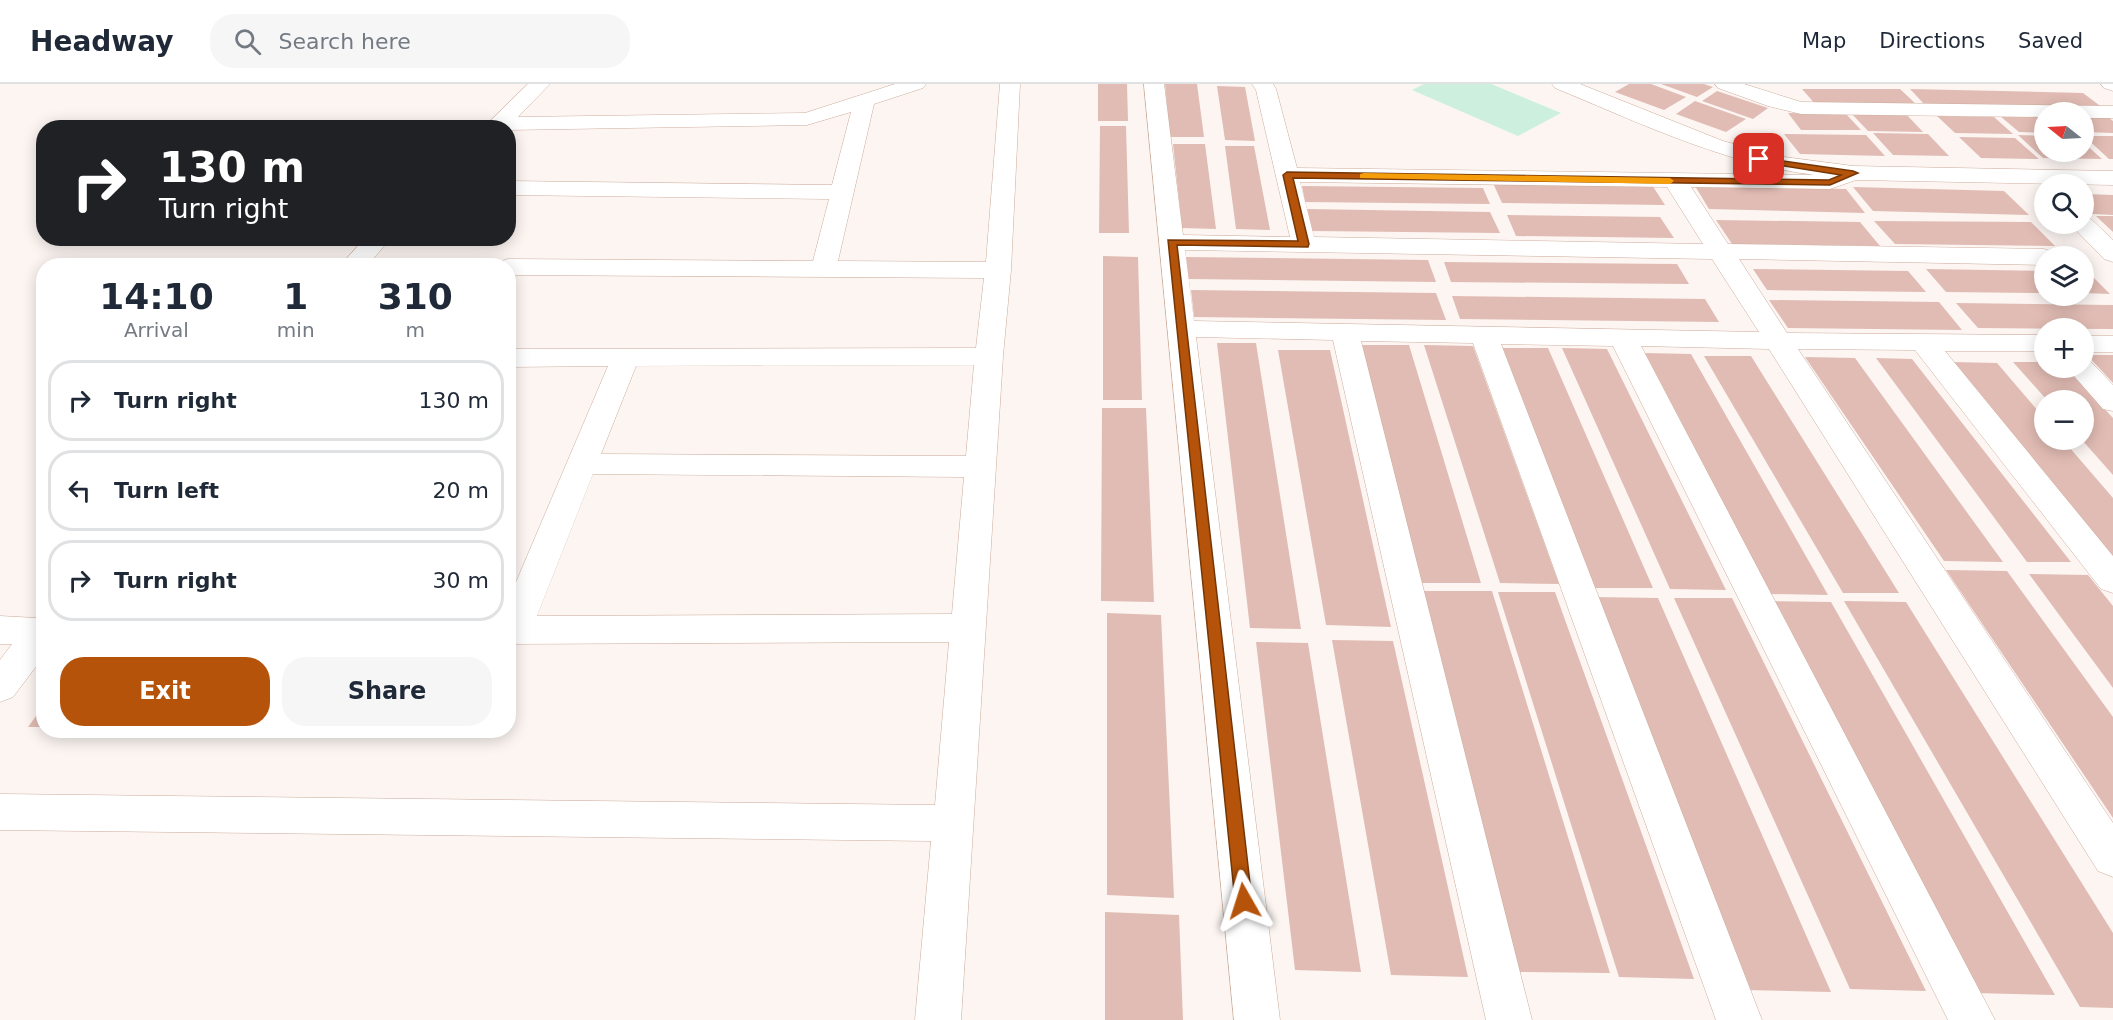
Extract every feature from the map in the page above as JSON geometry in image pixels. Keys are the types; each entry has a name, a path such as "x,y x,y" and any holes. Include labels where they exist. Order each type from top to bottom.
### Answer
{"street":[{"path":"502,120 540,84"},
{"path":"516,126 807,119 916,84"},
{"path":"938,1020 980,467 998,270 1010,84"},
{"path":"1154,84 1257,1020"},
{"path":"1262,84 1266,89 1304,244"},
{"path":"1562,84 1742,155 1775,164 1853,173 2034,182"},
{"path":"1725,84 1789,106 2113,112"},
{"path":"1789,106 1792,84"},
{"path":"824,269 864,101"},
{"path":"1287,175 1830,182 1853,173"},
{"path":"2094,179 2113,178"},
{"path":"1675,181 2113,858"},
{"path":"516,188 842,192"},
{"path":"2092,234 2113,256"},
{"path":"1171,242 2034,257"},
{"path":"360,258 372,246"},
{"path":"2094,257 2113,256"},
{"path":"516,267 998,270"},
{"path":"1181,329 1779,341 2034,343"},
{"path":"1345,332 1509,1020"},
{"path":"1484,335 1739,1020"},
{"path":"1623,338 1972,1020"},
{"path":"1923,342 2113,580"},
{"path":"2094,344 2113,344"},
{"path":"516,358 989,356"},
{"path":"516,618 626,358"},
{"path":"2090,378 2113,402"},
{"path":"582,464 980,467"},
{"path":"516,630 968,628"},
{"path":"0,630 36,631"},
{"path":"0,687 36,640"},
{"path":"0,812 952,823"}],"green space":[{"path":"1424,84 1491,84 1561,113 1518,136 1412,90"}],"building":[{"path":"1098,84 1127,84 1128,121 1098,121"},
{"path":"1165,84 1197,84 1204,137 1170,137"},
{"path":"1629,84 1651,84 1686,97 1664,110 1615,92"},
{"path":"1661,84 1704,84 1713,87 1697,97"},
{"path":"1217,86 1245,87 1255,141 1225,140"},
{"path":"1802,89 1900,89 1917,105 1816,105"},
{"path":"1910,89 2083,93 2103,108 2094,108 2094,102 2034,102 2034,107 1925,105"},
{"path":"1717,91 1768,108 1753,119 1702,101"},
{"path":"1695,101 1746,119 1726,132 1676,114"},
{"path":"1788,113 1846,114 1861,130 1801,130"},
{"path":"1851,113 1905,113 1923,132 1868,131"},
{"path":"1937,116 1994,117 2013,134 1955,133"},
{"path":"2000,116 2034,116 2034,133 2019,132"},
{"path":"2094,117 2108,117 2113,121 2113,133 2094,132"},
{"path":"1100,126 1126,126 1129,233 1099,233"},
{"path":"1873,133 1928,134 1949,156 1893,155"},
{"path":"1784,134 1866,135 1885,156 1800,154"},
{"path":"2018,135 2034,136 2034,150"},
{"path":"2094,136 2113,136 2113,159 2109,159 2094,145"},
{"path":"1959,137 2015,138 2034,155 2034,159 1981,158"},
{"path":"1173,144 1205,144 1216,229 1182,228"},
{"path":"1225,146 1254,146 1270,230 1236,229"},
{"path":"2094,152 2102,159 2094,159"},
{"path":"1493,183 1652,185 1665,205 1502,203"},
{"path":"1302,186 1483,188 1490,204 1305,202"},
{"path":"1695,186 1846,189 1865,213 1709,209"},
{"path":"1853,187 2004,191 2029,215 1873,211"},
{"path":"2094,194 2113,195 2113,215 2094,214"},
{"path":"1307,209 1490,212 1500,233 1312,231"},
{"path":"1507,215 1660,217 1674,238 1516,236"},
{"path":"2096,216 2113,216 2113,232"},
{"path":"1716,220 1860,222 1880,246 1732,244"},
{"path":"1874,221 2031,222 2034,225 2034,234 2043,234 2055,246 1895,244"},
{"path":"1103,256 1138,257 1142,400 1103,400"},
{"path":"1186,257 1428,260 1436,282 1188,279"},
{"path":"1444,262 1677,264 1689,284 1451,282"},
{"path":"1753,269 1908,271 1926,292 1767,290"},
{"path":"1926,269 2034,271 2034,293 1946,292"},
{"path":"2094,278 2110,294 2094,293"},
{"path":"1191,290 1436,293 1446,320 1194,317"},
{"path":"1452,296 1705,299 1719,322 1460,319"},
{"path":"1769,300 1939,302 1962,330 1788,328"},
{"path":"1956,303 2034,304 2034,306 2113,305 2113,329 2094,329 2094,318 2034,318 2034,328 1978,328"},
{"path":"1217,343 1256,343 1301,629 1250,628"},
{"path":"1361,345 1409,345 1481,583 1422,583"},
{"path":"1424,345 1473,346 1559,584 1500,583"},
{"path":"1499,348 1548,348 1653,588 1592,588"},
{"path":"1562,348 1607,349 1726,590 1670,589"},
{"path":"1278,350 1330,350 1391,627 1326,625"},
{"path":"1645,353 1691,354 1828,595 1771,594"},
{"path":"2094,355 2113,355 2113,383 2094,363"},
{"path":"1704,356 1751,356 1899,593 1843,593"},
{"path":"1805,357 1855,358 2003,562 1944,561"},
{"path":"1876,358 1912,359 2071,562 2027,562"},
{"path":"1952,362 1997,363 2034,406 2034,450 2072,450 2113,498 2113,561"},
{"path":"2013,362 2034,362 2034,378 2075,378 2087,390 2038,390"},
{"path":"2094,398 2113,418 2113,475 2091,450 2094,450"},
{"path":"1102,408 1146,408 1154,602 1101,601"},
{"path":"1946,570 2007,571 2113,717 2113,818"},
{"path":"2029,574 2088,575 2113,606 2113,688"},
{"path":"1421,591 1492,591 1610,973 1518,972"},
{"path":"1498,592 1555,592 1694,979 1619,977"},
{"path":"1593,597 1658,598 1831,992 1745,990"},
{"path":"1674,598 1732,598 1926,991 1850,989"},
{"path":"1769,601 1831,602 2055,995 1974,993"},
{"path":"1844,601 1906,602 2113,933 2113,1008 2080,1007"},
{"path":"1107,613 1161,615 1174,898 1107,895"},
{"path":"1332,640 1393,641 1468,977 1391,975"},
{"path":"1256,642 1308,643 1361,972 1295,970"},
{"path":"36,716 36,727 28,727"},
{"path":"1105,912 1179,915 1183,1020 1105,1020"}],"slow traffic":[{"path":"1364,176 1670,181"}],"route":[{"path":"1244,901 1171,242 1304,244 1287,175 1830,182 1853,173 1814,170 1759,159"}]}
